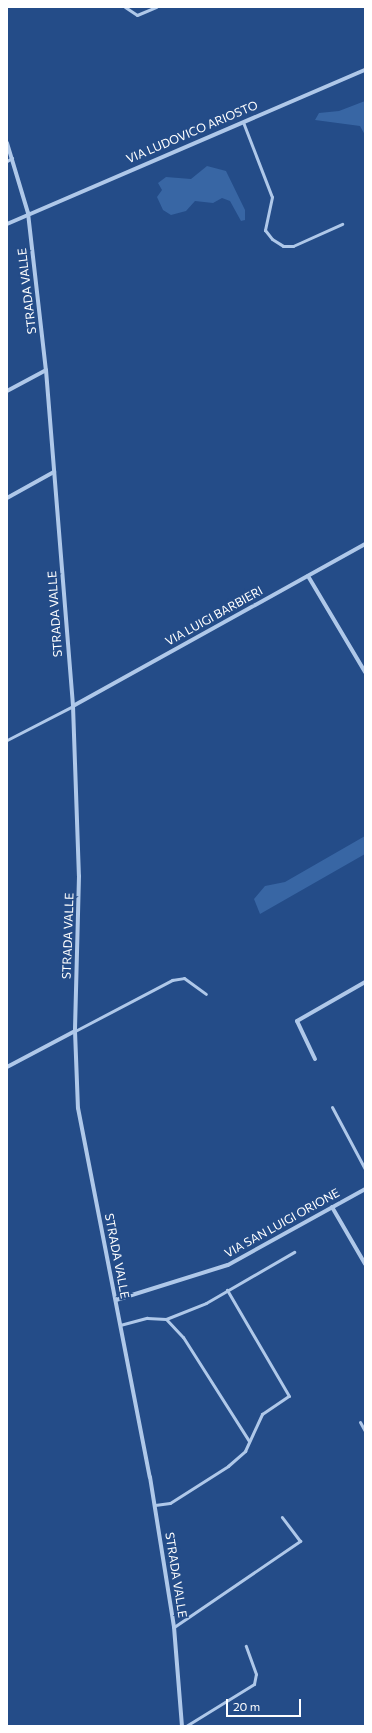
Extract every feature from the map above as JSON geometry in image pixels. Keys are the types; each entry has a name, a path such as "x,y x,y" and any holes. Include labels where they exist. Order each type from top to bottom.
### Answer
{"street":[{"name":"VIA LUDOVICO ARIOSTO","path":"7,224 28,213 365,70"},
{"name":"STRADA VALLE","path":"7,143 28,213 46,370 73,706 79,876 75,1031 78,1108 155,1505 174,1627 182,1726"},
{"path":"7,391 46,370"},
{"path":"7,498 54,472"},
{"name":"VIA LUIGI BARBIERI","path":"73,706 365,544"},
{"path":"308,576 365,672"},
{"path":"315,1059 297,1021 365,982"},
{"path":"7,1067 75,1031"},
{"name":"VIA SAN LUIGI ORIONE","path":"116,1300 228,1266 365,1189"},
{"path":"332,1207 365,1264"}],"lane":[{"path":"125,7 137,15 156,7"},
{"path":"243,122 272,197 265,230 272,239 283,246 293,246 342,224"},
{"path":"7,161 12,158"},
{"path":"7,740 73,706"},
{"path":"75,1031 172,980 184,978 206,994"},
{"path":"332,1107 365,1170"},
{"path":"120,1325 147,1318 166,1319 227,1290 294,1252"},
{"path":"155,1505 170,1502 228,1466 245,1451 262,1414 289,1396 227,1290"},
{"path":"166,1319 183,1337 249,1442"},
{"path":"360,1422 365,1430"},
{"path":"174,1627 300,1541 282,1517"},
{"path":"186,1726 254,1684 256,1674 246,1646"}],"shaded area":[{"path":"365,101 365,135 360,126 315,120 319,113 339,111"},
{"path":"207,166 226,171 245,210 245,220 241,221 230,201 222,198 213,203 195,201 186,211 171,215 163,210 157,197 162,190 158,183 166,177 191,179"},
{"path":"365,836 365,854 260,914 254,899 265,886 285,882"}]}
